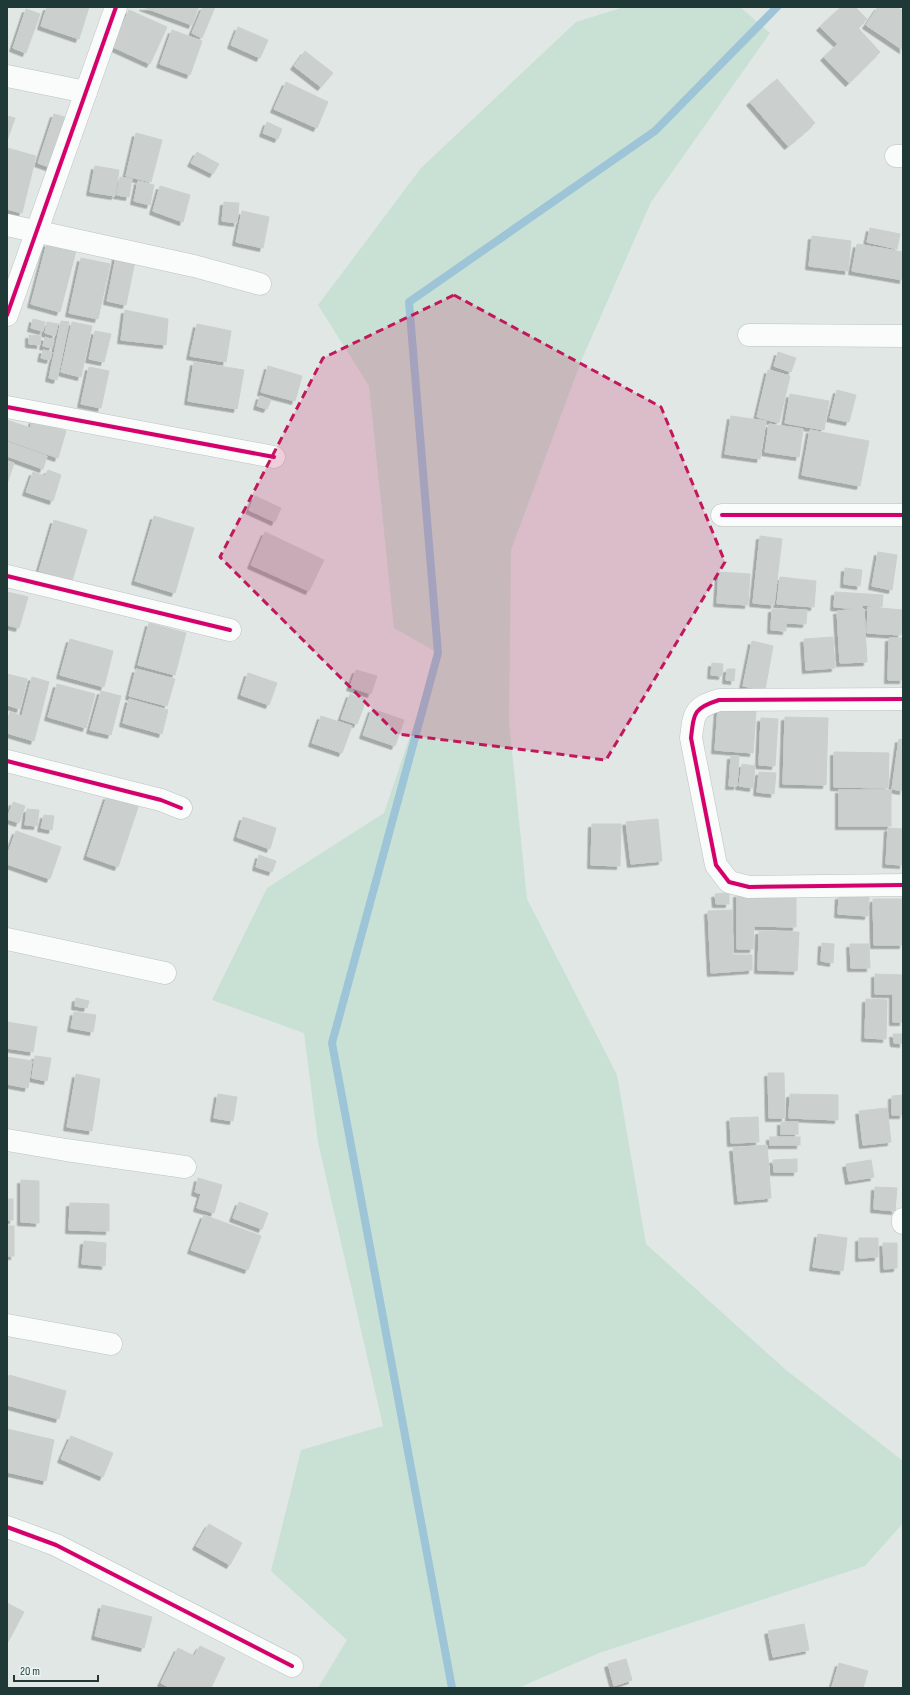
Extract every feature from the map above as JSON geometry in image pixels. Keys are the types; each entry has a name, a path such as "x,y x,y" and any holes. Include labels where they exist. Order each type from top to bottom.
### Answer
{"street":[{"path":"7,315 116,7"},
{"path":"7,76 86,92"},
{"path":"7,225 194,266 260,284"},
{"path":"749,335 903,336"},
{"path":"7,407 274,458"},
{"path":"722,515 903,515"},
{"path":"7,576 230,630"},
{"path":"903,699 719,700 702,706 693,718 691,738 716,865 729,882 749,887 903,885"},
{"path":"7,761 161,800 181,808"},
{"path":"7,939 165,973"},
{"path":"7,1140 185,1167"},
{"path":"7,1325 111,1344"},
{"path":"7,1527 56,1545 292,1666"}],"highlighted area":[{"path":"454,295 661,407 725,562 606,760 397,734 220,557 323,358"}],"green space":[{"path":"624,7 740,7 770,33 651,202 582,359 511,550 509,722 527,899 617,1075 646,1244 786,1370 903,1461 903,1523 865,1566 599,1653 518,1688 318,1688 347,1640 271,1571 301,1450 383,1426 318,1142 304,1033 212,1000 267,888 384,813 438,653 394,628 369,386 318,305 421,168 576,22"}],"building":[{"path":"47,7 89,7 79,39 41,26"},
{"path":"143,7 197,7 198,8 192,25"},
{"path":"203,7 215,7 202,38 192,33"},
{"path":"841,7 855,7 867,19 858,28 880,52 849,83 824,57 838,44 820,27"},
{"path":"878,7 897,7 903,11 903,50 866,25"},
{"path":"26,9 40,14 26,53 13,48"},
{"path":"129,10 167,27 150,64 113,47"},
{"path":"238,27 268,40 260,58 231,45"},
{"path":"172,30 202,41 190,75 160,64"},
{"path":"305,51 333,73 321,87 294,66"},
{"path":"777,79 815,123 788,146 750,102"},
{"path":"286,82 328,102 317,128 274,109"},
{"path":"54,114 71,119 55,169 38,163"},
{"path":"7,116 15,118 7,141"},
{"path":"267,122 282,129 278,139 263,133"},
{"path":"136,133 162,140 151,182 126,176"},
{"path":"7,148 36,156 22,213 7,209"},
{"path":"197,152 219,164 213,174 191,163"},
{"path":"95,166 119,170 115,196 90,192"},
{"path":"120,177 132,179 129,197 117,195"},
{"path":"138,181 154,185 150,205 134,201"},
{"path":"160,186 190,195 183,222 153,211"},
{"path":"224,202 239,203 237,223 222,221"},
{"path":"242,211 269,217 263,248 236,242"},
{"path":"870,228 900,234 897,249 867,242"},
{"path":"812,236 851,241 848,271 809,266"},
{"path":"47,243 76,251 60,312 31,304"},
{"path":"857,244 903,252 903,280 852,271"},
{"path":"117,252 136,256 126,305 107,301"},
{"path":"81,258 110,264 98,319 69,313"},
{"path":"125,310 168,319 166,345 121,340"},
{"path":"33,319 45,322 43,331 31,328"},
{"path":"61,321 69,322 57,380 49,378"},
{"path":"47,322 58,324 55,336 45,333"},
{"path":"72,322 92,326 81,377 61,372"},
{"path":"197,324 231,331 226,362 190,356"},
{"path":"95,331 111,334 104,362 89,359"},
{"path":"29,335 41,336 40,345 29,344"},
{"path":"45,337 54,340 52,348 43,346"},
{"path":"43,350 52,352 50,360 41,358"},
{"path":"778,352 796,358 791,372 774,366"},
{"path":"194,362 244,370 237,409 188,401"},
{"path":"268,366 302,376 295,401 261,392"},
{"path":"89,367 109,371 101,408 81,404"},
{"path":"768,370 790,376 779,423 757,417"},
{"path":"837,390 856,395 849,422 830,418"},
{"path":"790,394 829,401 824,430 785,423"},
{"path":"260,396 271,400 267,409 257,406"},
{"path":"731,416 766,421 760,459 725,454"},
{"path":"7,420 30,428 33,420 66,431 58,458 7,440"},
{"path":"769,424 803,429 799,457 765,452"},
{"path":"810,430 869,441 860,486 802,475"},
{"path":"7,442 47,456 43,469 7,456"},
{"path":"7,461 14,463 7,484"},
{"path":"48,470 61,475 53,501 26,492 33,472 45,476"},
{"path":"255,496 281,508 275,522 249,510"},
{"path":"154,516 194,528 175,593 135,581"},
{"path":"54,520 87,530 72,581 39,571"},
{"path":"265,532 324,560 309,591 251,565"},
{"path":"760,536 782,539 774,605 753,603"},
{"path":"878,552 897,555 892,590 872,586"},
{"path":"845,568 862,570 860,586 844,584"},
{"path":"719,572 750,574 748,605 717,603"},
{"path":"780,577 816,581 814,607 777,604"},
{"path":"7,592 28,597 19,628 7,625"},
{"path":"835,592 883,595 882,607 862,605 862,609 834,607"},
{"path":"868,607 903,610 901,635 867,633"},
{"path":"772,609 807,610 806,624 786,623 786,631 771,630"},
{"path":"864,609 867,662 840,663 837,611"},
{"path":"149,623 186,633 175,675 138,665"},
{"path":"833,637 835,668 806,670 804,639"},
{"path":"889,638 903,638 903,680 888,680"},
{"path":"70,639 113,651 104,687 60,675"},
{"path":"752,641 773,646 765,690 743,686"},
{"path":"712,663 723,664 722,676 711,675"},
{"path":"136,669 175,679 167,706 129,696"},
{"path":"727,669 735,669 734,681 726,680"},
{"path":"356,670 377,676 371,694 350,687"},
{"path":"248,673 277,683 269,705 241,695"},
{"path":"7,674 27,679 20,709 7,705"},
{"path":"32,677 49,682 34,741 7,733 7,723 10,712 22,716"},
{"path":"57,684 95,694 86,728 48,717"},
{"path":"101,691 121,696 111,735 90,730"},
{"path":"350,694 366,700 357,724 341,719"},
{"path":"129,699 168,710 162,734 123,723"},
{"path":"718,708 756,711 753,753 715,750"},
{"path":"372,709 404,720 395,746 363,735"},
{"path":"321,716 352,726 342,753 312,743"},
{"path":"785,717 828,718 826,785 783,784"},
{"path":"761,718 778,719 775,766 759,765"},
{"path":"899,739 903,740 903,791 892,789"},
{"path":"834,752 889,753 888,788 834,787"},
{"path":"731,756 739,756 737,786 729,786"},
{"path":"742,764 755,766 753,788 739,786"},
{"path":"759,772 776,773 774,794 757,792"},
{"path":"839,790 891,790 891,826 839,826"},
{"path":"107,796 138,807 118,867 87,856"},
{"path":"13,802 25,806 19,823 7,819"},
{"path":"27,809 39,810 37,826 25,825"},
{"path":"44,815 54,816 52,830 41,828"},
{"path":"243,817 276,828 270,849 237,837"},
{"path":"658,819 662,861 631,864 626,822"},
{"path":"592,824 621,824 620,866 591,865"},
{"path":"888,828 903,829 903,865 886,864"},
{"path":"16,831 61,847 50,879 7,864 7,856"},
{"path":"259,855 276,861 272,872 256,867"},
{"path":"729,893 729,904 716,904 715,894"},
{"path":"737,894 796,894 796,927 754,926 753,949 737,949"},
{"path":"839,896 869,897 868,916 838,914"},
{"path":"873,899 903,899 903,945 874,945"},
{"path":"732,910 733,955 752,955 752,970 711,973 708,911"},
{"path":"759,931 799,932 797,971 758,970"},
{"path":"822,943 834,944 833,963 821,961"},
{"path":"850,944 869,944 870,968 851,968"},
{"path":"875,974 903,975 903,1022 893,1022 893,994 875,994"},
{"path":"76,998 89,1001 87,1008 75,1006"},
{"path":"866,999 887,1000 886,1039 865,1038"},
{"path":"74,1012 96,1015 93,1032 71,1028"},
{"path":"7,1022 37,1027 33,1052 7,1048"},
{"path":"893,1034 903,1034 903,1044 894,1043"},
{"path":"35,1056 51,1058 47,1081 32,1078"},
{"path":"7,1057 32,1061 28,1088 7,1084"},
{"path":"768,1073 784,1073 785,1118 769,1118"},
{"path":"76,1074 100,1079 92,1131 67,1127"},
{"path":"218,1094 237,1097 233,1121 214,1118"},
{"path":"790,1094 838,1095 838,1120 789,1118"},
{"path":"903,1095 903,1115 892,1115 892,1096"},
{"path":"887,1108 891,1142 863,1145 859,1111"},
{"path":"758,1117 759,1142 731,1143 730,1118"},
{"path":"781,1122 798,1122 798,1134 781,1134"},
{"path":"770,1137 800,1137 800,1145 770,1145"},
{"path":"767,1145 771,1198 738,1201 733,1148"},
{"path":"797,1159 797,1172 774,1172 773,1160"},
{"path":"871,1160 874,1177 849,1181 846,1164"},
{"path":"198,1178 222,1185 214,1213 197,1208 201,1194 195,1192"},
{"path":"21,1180 39,1181 39,1223 21,1222"},
{"path":"875,1187 897,1188 895,1211 874,1209"},
{"path":"7,1199 13,1199 13,1220 7,1220"},
{"path":"239,1202 268,1213 262,1229 233,1218"},
{"path":"70,1203 109,1204 109,1231 69,1230"},
{"path":"204,1215 261,1236 248,1270 191,1250"},
{"path":"7,1226 14,1226 14,1256 7,1256"},
{"path":"818,1234 847,1238 843,1271 813,1267"},
{"path":"859,1238 878,1238 878,1257 859,1258"},
{"path":"84,1241 106,1243 105,1266 82,1264"},
{"path":"883,1243 897,1243 897,1268 884,1269"},
{"path":"9,1375 66,1391 59,1419 7,1405 7,1385"},
{"path":"7,1429 54,1440 46,1481 7,1472"},
{"path":"71,1436 113,1453 103,1477 61,1459"},
{"path":"209,1524 242,1543 230,1565 196,1546"},
{"path":"7,1603 24,1612 8,1642 7,1641"},
{"path":"102,1605 152,1617 144,1648 95,1636"},
{"path":"804,1624 809,1650 773,1657 768,1631"},
{"path":"200,1646 225,1658 211,1688 171,1688 161,1683 178,1648 194,1656"},
{"path":"626,1659 632,1680 614,1686 608,1664"},
{"path":"839,1663 868,1671 863,1688 832,1687"}],"waterway":[{"path":"452,1688 332,1043 438,653 409,302 655,131 777,7"}],"cycle path":[{"path":"7,315 116,7"},
{"path":"7,407 274,457"},
{"path":"722,515 903,515"},
{"path":"7,576 230,630"},
{"path":"903,699 719,700 704,706 697,712 693,722 691,738 716,865 729,882 749,887 903,885"},
{"path":"7,761 161,800 181,808"},
{"path":"7,1527 56,1545 292,1666"}]}
